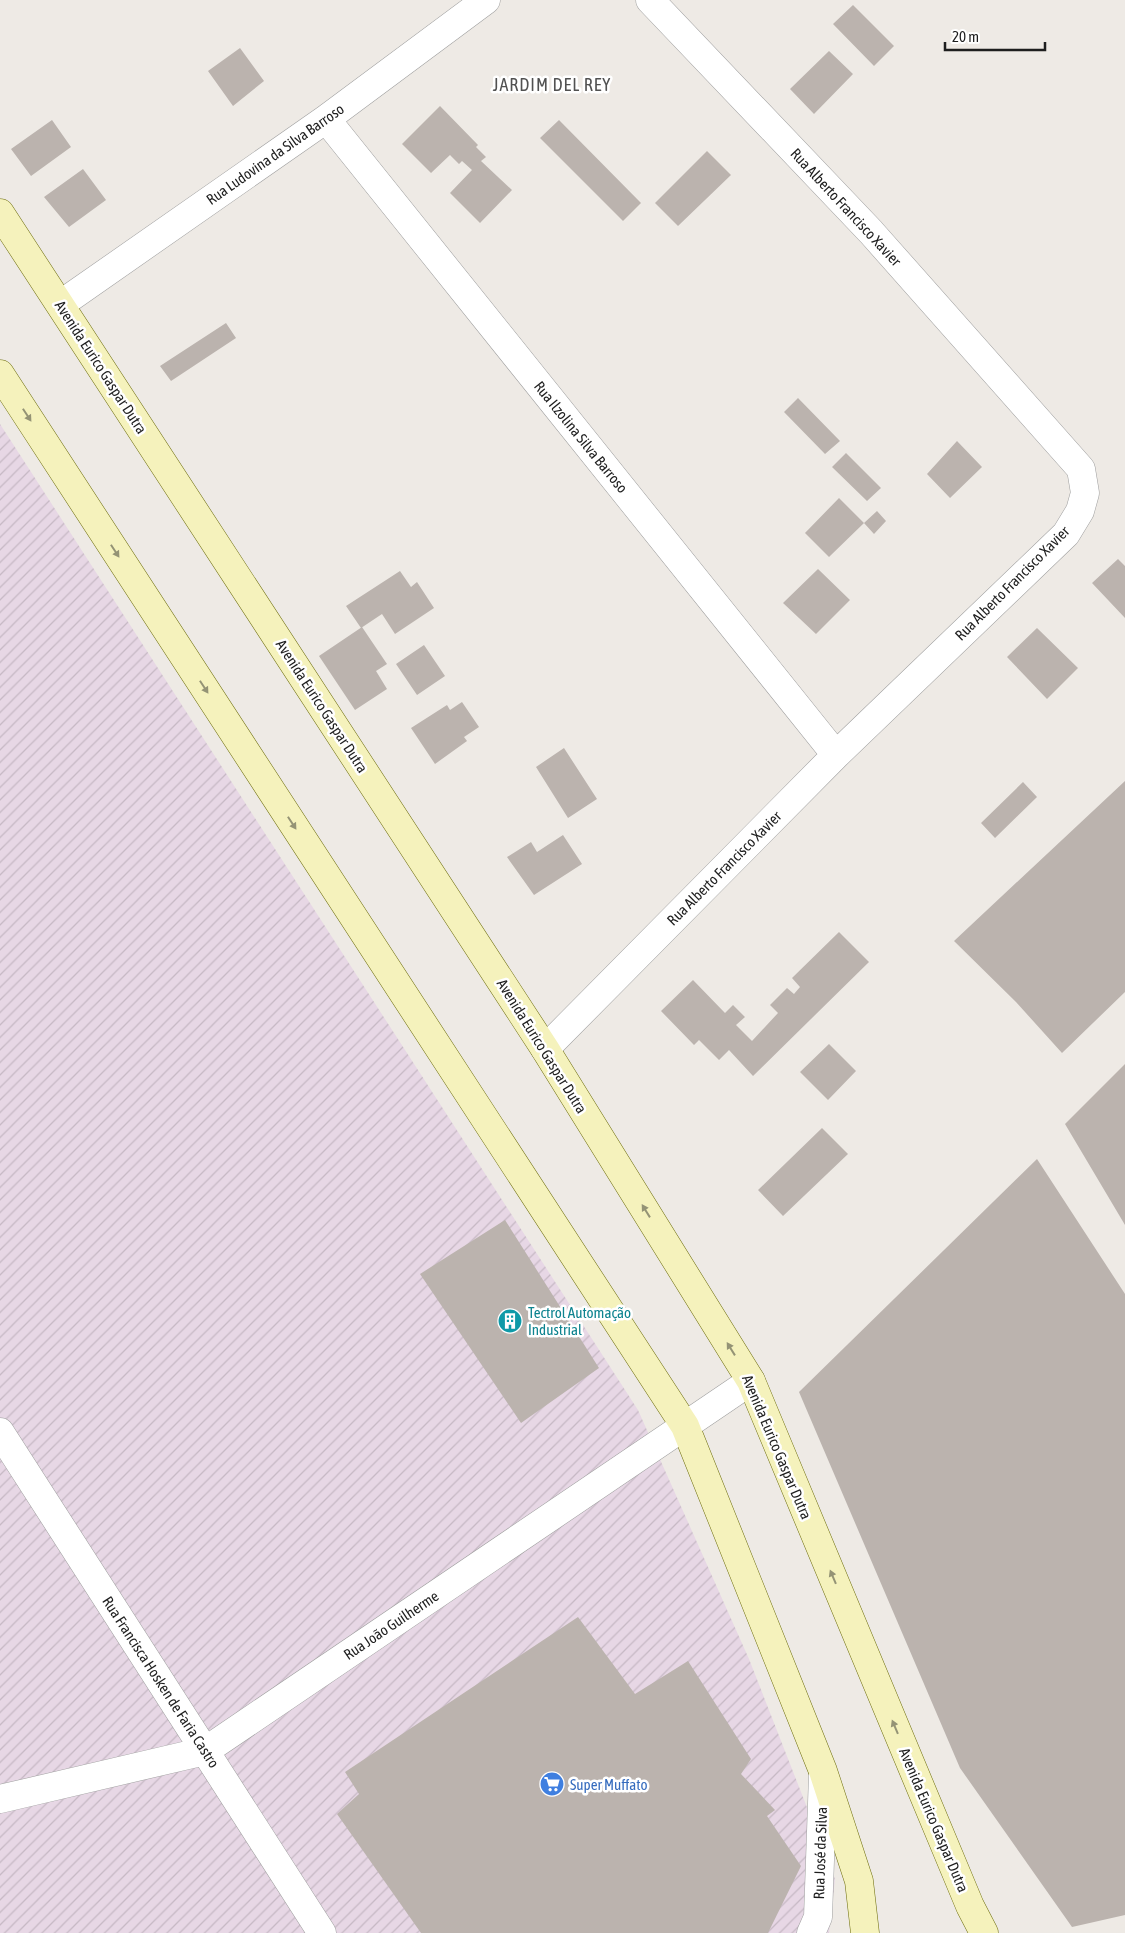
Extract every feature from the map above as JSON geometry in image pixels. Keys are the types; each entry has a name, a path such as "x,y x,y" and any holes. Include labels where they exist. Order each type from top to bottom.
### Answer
{"street":[{"name":"Rua Ludovina da Silva Barroso","path":"61,304 326,119 486,0"},
{"name":"Rua Alberto Francisco Xavier","path":"545,1049 836,755 1066,534 1080,511 1085,493 1081,468 871,232 650,0"},
{"name":"Rua Ilzolina Silva Barroso","path":"326,119 836,755"},
{"name":"Avenida Eurico Gaspar Dutra","path":"0,213 545,1049 751,1381 970,1906 984,1933"},
{"path":"0,374 685,1426 824,1771 859,1881 865,1933"},
{"name":"Rua João Guilherme","path":"0,1799 205,1751 751,1381"},
{"name":"Rua Francisca Hosken de Faria Castro","path":"0,1432 322,1933"},
{"name":"Rua José da Silva","path":"811,1933 818,1917 824,1771"}],"shaded area":[{"path":"0,424 638,1410 749,1659 835,1879 829,1933 0,1933"}],"building":[{"path":"853,5 894,46 874,66 833,24"},
{"path":"240,48 264,81 233,106 208,71"},
{"path":"829,51 853,74 814,114 790,89"},
{"path":"440,106 478,145 476,147 486,157 481,161 512,190 480,223 450,193 472,170 462,161 459,164 450,155 431,173 402,144"},
{"path":"52,120 71,147 31,176 11,149"},
{"path":"559,120 641,203 623,221 540,138"},
{"path":"707,151 731,175 678,226 655,203"},
{"path":"83,169 106,200 69,227 44,197"},
{"path":"226,323 236,338 171,381 160,366"},
{"path":"798,398 840,441 825,454 784,412"},
{"path":"957,441 982,467 950,498 927,474"},
{"path":"846,453 881,488 867,501 832,467"},
{"path":"839,498 864,523 829,557 805,533"},
{"path":"877,511 886,521 874,534 864,523"},
{"path":"1118,559 1125,566 1125,618 1092,583"},
{"path":"818,569 850,600 816,634 783,603"},
{"path":"400,571 411,587 417,582 434,608 395,634 382,614 361,628 346,606"},
{"path":"362,627 387,664 376,671 387,689 355,710 319,656"},
{"path":"1037,628 1078,668 1047,699 1007,657"},
{"path":"424,645 445,676 417,695 396,664"},
{"path":"462,702 479,727 464,737 467,741 435,764 411,728 447,705 450,710"},
{"path":"564,748 597,799 568,818 536,767"},
{"path":"1125,781 1125,992 1062,1053 1016,1002 954,941"},
{"path":"1023,782 1037,797 995,838 981,823"},
{"path":"563,835 582,864 534,895 507,857 531,842 537,852"},
{"path":"839,932 869,962 753,1076 729,1050 719,1060 699,1040 694,1045 661,1011 693,980 725,1013 733,1005 745,1017 736,1025 752,1041 778,1013 770,1005 787,988 794,994 800,987 792,978"},
{"path":"829,1044 856,1071 828,1100 800,1072"},
{"path":"1125,1064 1125,1225 1065,1124"},
{"path":"822,1128 848,1154 783,1216 758,1190"},
{"path":"1037,1159 1125,1294 1125,1915 1072,1927 960,1768 799,1392"},
{"name":"Tectrol Automação Industrial","path":"505,1220 599,1368 521,1423 420,1274"},
{"name":"Super Muffato","path":"578,1617 635,1694 688,1661 751,1759 741,1774 775,1810 767,1816 801,1866 768,1933 421,1933 337,1814 359,1794 345,1772"}],"place":[{"name":"Tectrol Automação Industrial","path":"510,1321"},
{"name":"Super Muffato","path":"552,1784"}],"district":[{"name":"JARDIM DEL REY","path":"552,84"}]}
